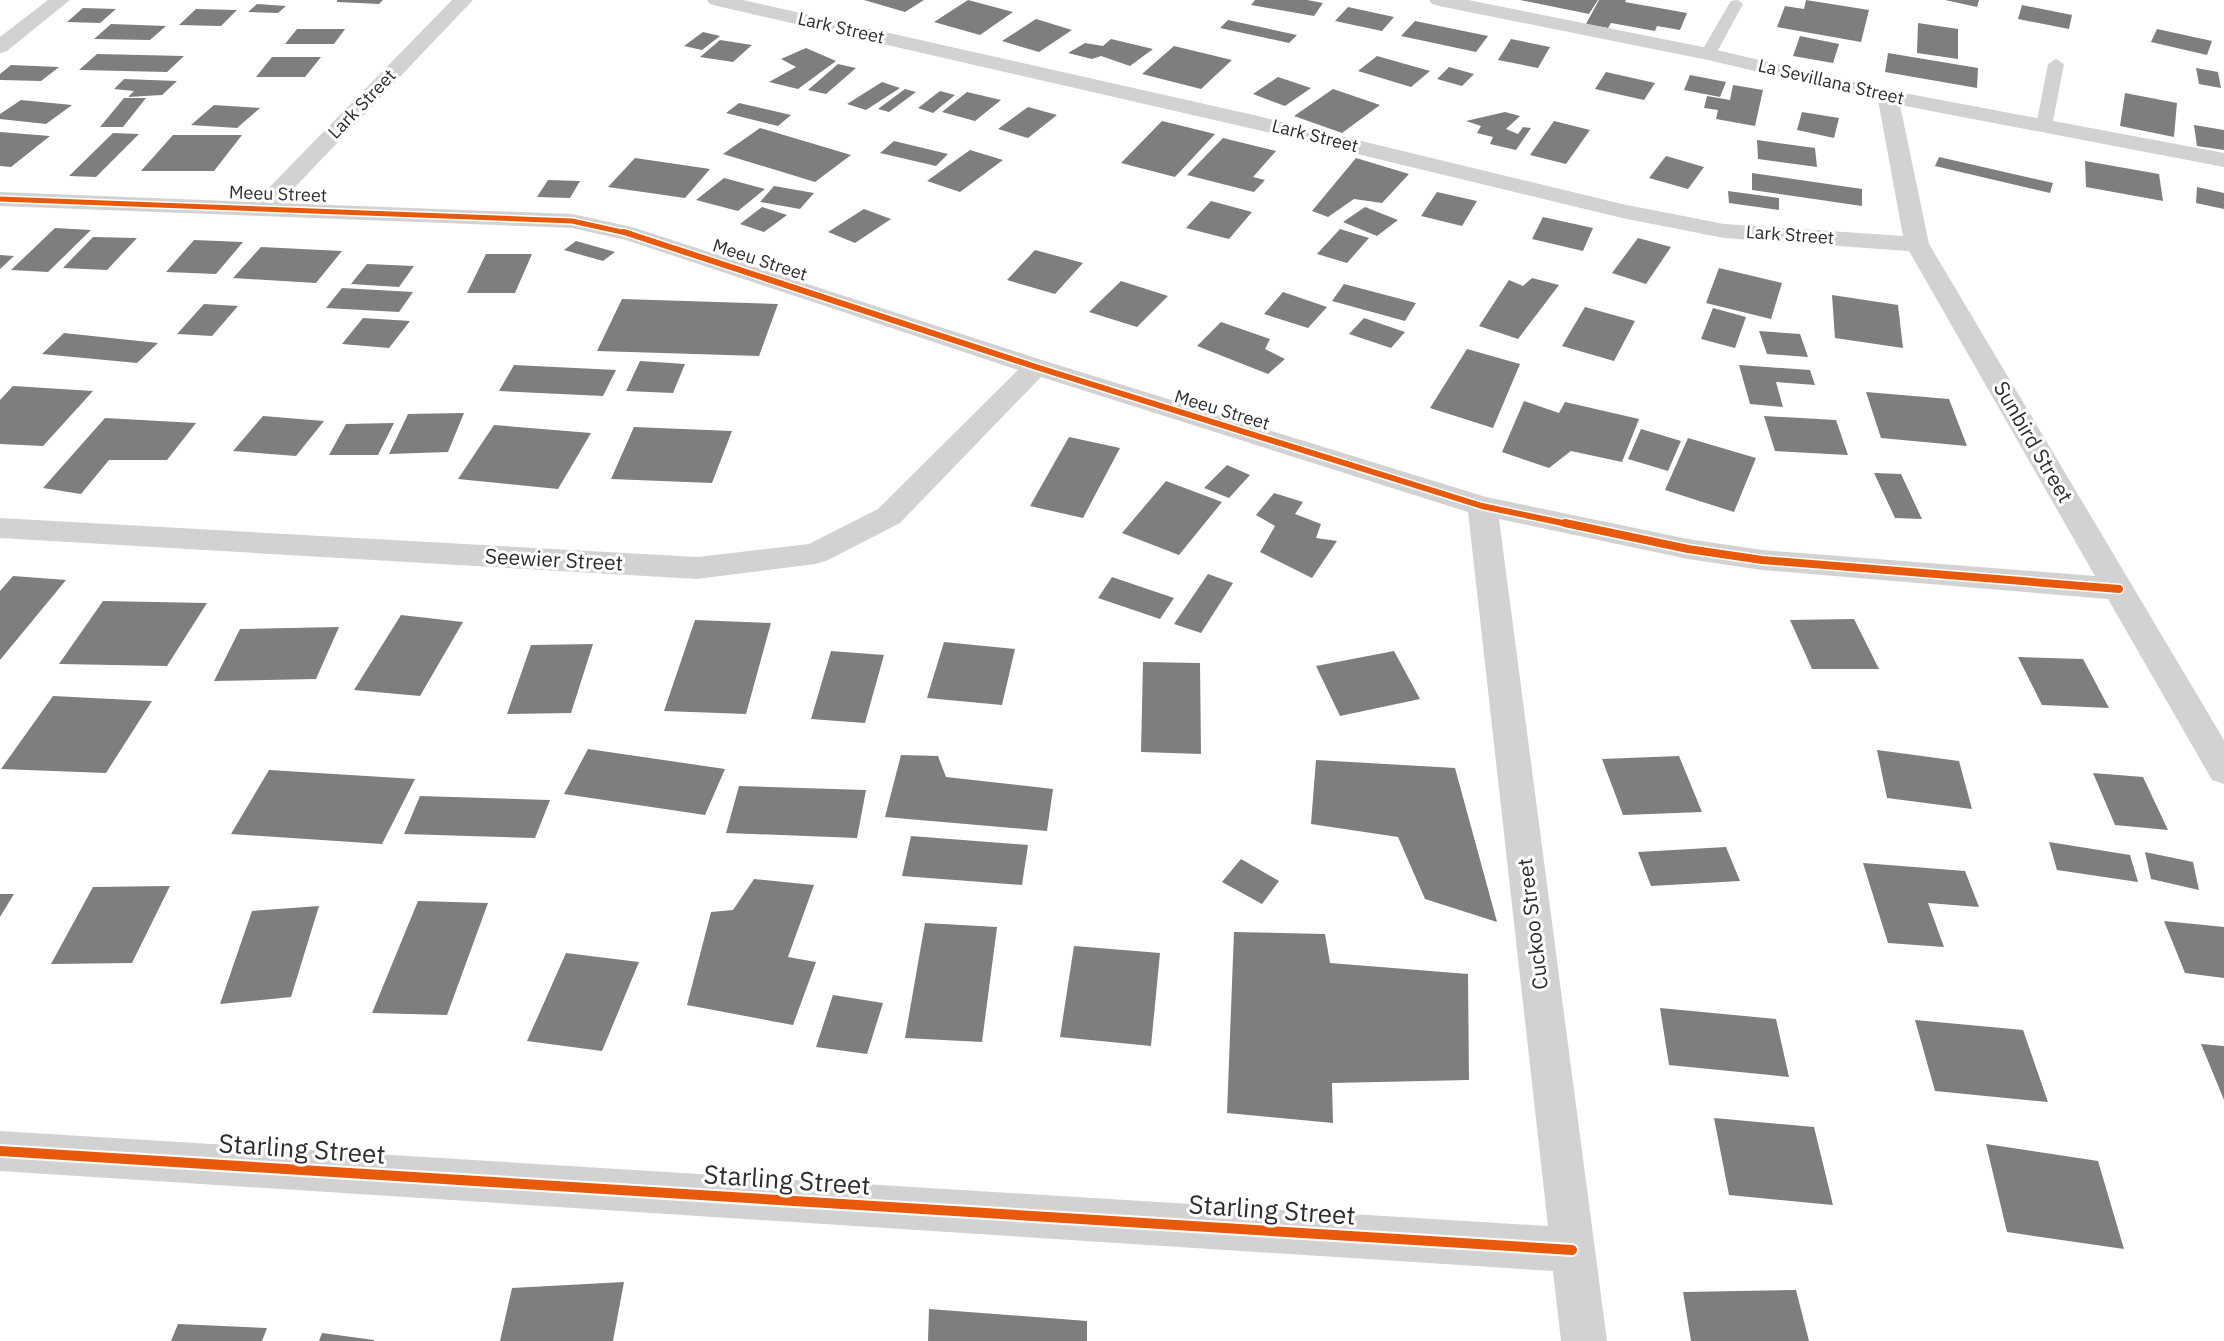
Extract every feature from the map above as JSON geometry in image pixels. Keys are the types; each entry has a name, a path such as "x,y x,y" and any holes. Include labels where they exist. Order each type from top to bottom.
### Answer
{"street":[{"path":"0,47 60,0"},
{"name":"Lark Street","path":"261,209 463,0"},
{"name":"Lark Street","path":"717,0 1258,123 1622,211 1724,231 1917,244"},
{"name":"La Sevillana Street","path":"1444,0 1708,54 1888,96 2224,160"},
{"name":"Sunbird Street","path":"1888,96 1917,244 2224,770"},
{"name":"Meeu Street","path":"0,199 572,221 602,227 746,270 1036,367 1482,506 1688,549 1762,560 2119,589"},
{"name":"Seewier Street","path":"0,528 697,568 815,554 889,516 1036,367"},
{"name":"Cuckoo Street","path":"1482,506 1584,1341"},
{"name":"Starling Street","path":"0,1151 1572,1250"}],"lane":[{"path":"1708,54 1736,4"},
{"path":"2044,126 2056,64"}],"building":[{"path":"337,0 383,0 379,4 337,2"},
{"path":"864,0 924,0 905,12"},
{"path":"968,0 1013,12 980,35 934,22"},
{"path":"1255,0 1307,0 1323,3 1314,16 1251,5"},
{"path":"1520,0 1598,0 1589,14"},
{"path":"1599,0 1626,0 1625,2 1687,13 1680,30 1657,26 1655,31 1611,23 1608,28 1586,24"},
{"path":"1806,0 1869,10 1861,42 1777,27 1785,6 1804,9"},
{"path":"1945,0 1979,0 1977,7"},
{"path":"257,4 286,6 278,13 248,12"},
{"path":"2022,5 2072,15 2069,29 2018,19"},
{"path":"1348,7 1394,17 1382,31 1335,21"},
{"path":"83,8 116,9 100,23 67,22"},
{"path":"196,9 237,10 221,26 179,25"},
{"path":"1036,19 1072,30 1039,52 1002,41"},
{"path":"1228,20 1297,35 1289,43 1220,28"},
{"path":"1415,21 1488,36 1476,52 1401,36"},
{"path":"1918,23 1958,29 1958,59 1917,53"},
{"path":"111,24 166,26 150,40 94,39"},
{"path":"297,29 345,29 334,44 285,44"},
{"path":"2157,29 2212,41 2207,55 2151,42"},
{"path":"703,32 720,36 702,50 684,46"},
{"path":"1800,36 1839,44 1833,63 1793,56"},
{"path":"1111,39 1153,49 1130,66 1101,56 1092,59 1068,53 1085,43 1103,46"},
{"path":"1511,39 1550,47 1538,68 1498,60"},
{"path":"720,40 752,45 733,62 700,57"},
{"path":"1174,46 1232,60 1201,89 1142,74"},
{"path":"806,48 836,61 798,89 769,82 796,67 781,59"},
{"path":"1888,53 1978,68 1977,88 1885,72"},
{"path":"97,54 184,56 167,72 79,70"},
{"path":"1377,56 1430,71 1411,87 1358,71"},
{"path":"272,57 321,57 305,77 256,77"},
{"path":"838,64 856,68 826,94 808,90"},
{"path":"11,65 59,67 41,81 0,80 0,74"},
{"path":"1449,67 1474,74 1462,86 1437,79"},
{"path":"2196,68 2218,72 2221,88 2199,84"},
{"path":"1606,72 1655,83 1644,100 1595,89"},
{"path":"1690,75 1726,82 1720,97 1684,90"},
{"path":"1278,77 1311,88 1285,106 1253,94"},
{"path":"124,79 177,81 162,95 128,97 134,91 114,89"},
{"path":"882,82 900,88 866,110 847,104"},
{"path":"1733,85 1763,90 1755,126 1716,119 1718,110 1704,108 1707,96 1730,100"},
{"path":"905,89 916,92 889,112 878,109"},
{"path":"1333,89 1380,105 1342,133 1294,116"},
{"path":"940,91 955,95 933,113 918,108"},
{"path":"967,92 1001,100 975,121 942,112"},
{"path":"2125,93 2177,103 2174,137 2120,126"},
{"path":"124,98 146,98 123,127 100,127"},
{"path":"21,100 72,105 46,124 0,119 0,114"},
{"path":"739,103 791,115 778,126 726,113"},
{"path":"214,105 260,108 237,128 191,125"},
{"path":"1028,107 1057,115 1028,138 998,129"},
{"path":"1505,112 1520,116 1506,129 1518,134 1523,127 1531,128 1516,150 1490,144 1493,137 1477,133 1481,126 1466,121"},
{"path":"1802,112 1839,118 1834,138 1797,130"},
{"path":"1162,121 1215,134 1175,177 1121,163"},
{"path":"1554,121 1590,130 1566,164 1530,155"},
{"path":"2194,125 2224,130 2224,150 2197,146"},
{"path":"760,128 851,155 815,182 723,154"},
{"path":"0,132 50,136 11,167 0,166"},
{"path":"113,133 139,134 96,177 69,176"},
{"path":"173,135 242,135 214,171 141,171"},
{"path":"1223,138 1276,151 1253,177 1265,180 1254,192 1187,175"},
{"path":"1757,140 1815,148 1817,167 1758,159"},
{"path":"894,141 948,154 936,166 880,153"},
{"path":"970,150 1003,160 960,192 927,181"},
{"path":"1666,156 1704,167 1688,189 1649,178"},
{"path":"1939,157 2053,183 2050,193 1935,166"},
{"path":"635,158 710,169 685,198 608,187"},
{"path":"1356,158 1409,174 1382,203 1354,199 1328,217 1312,211"},
{"path":"2085,161 2159,174 2163,201 2086,187"},
{"path":"1752,173 1862,189 1862,206 1752,190"},
{"path":"724,178 765,189 738,211 696,200"},
{"path":"548,180 580,181 570,198 537,197"},
{"path":"774,186 814,193 800,209 760,202"},
{"path":"2197,187 2224,193 2224,209 2196,203"},
{"path":"1728,191 1779,198 1779,210 1729,203"},
{"path":"1437,192 1477,201 1462,226 1421,216"},
{"path":"1211,201 1252,212 1229,239 1186,228"},
{"path":"762,207 787,215 764,232 740,224"},
{"path":"1365,207 1398,220 1377,236 1343,222"},
{"path":"864,209 891,219 855,243 828,232"},
{"path":"1543,217 1593,228 1583,251 1532,239"},
{"path":"55,228 91,230 48,272 11,270"},
{"path":"1340,229 1369,238 1347,263 1317,254"},
{"path":"93,237 137,238 107,270 63,268"},
{"path":"1638,238 1671,247 1646,284 1612,273"},
{"path":"194,240 243,242 216,274 166,272"},
{"path":"576,241 615,252 603,261 564,250"},
{"path":"261,247 342,251 316,283 233,278"},
{"path":"1035,250 1083,263 1055,294 1007,280"},
{"path":"486,254 532,254 515,293 467,293"},
{"path":"0,255 14,256 0,269"},
{"path":"367,264 414,266 399,287 351,284"},
{"path":"1719,268 1782,283 1771,319 1706,303"},
{"path":"1532,278 1559,285 1518,339 1479,326 1509,280 1523,286"},
{"path":"1121,281 1168,296 1137,327 1089,312"},
{"path":"1344,284 1416,303 1405,321 1332,301"},
{"path":"342,288 413,292 399,312 326,308"},
{"path":"1283,292 1327,307 1308,328 1264,314"},
{"path":"1832,295 1898,305 1903,348 1835,338"},
{"path":"622,299 778,304 759,356 597,351"},
{"path":"204,304 238,306 212,336 177,334"},
{"path":"1585,307 1635,321 1614,361 1562,346"},
{"path":"1713,308 1746,317 1735,348 1701,339"},
{"path":"363,318 410,321 389,348 342,344"},
{"path":"1364,318 1405,332 1391,348 1349,334"},
{"path":"1221,322 1270,339 1265,349 1285,359 1268,374 1197,346"},
{"path":"1759,331 1800,334 1808,357 1767,354"},
{"path":"64,333 158,343 137,363 42,354"},
{"path":"1467,349 1520,364 1493,428 1430,408"},
{"path":"640,361 685,364 673,393 626,391"},
{"path":"514,365 616,370 603,396 499,391"},
{"path":"1739,365 1810,370 1815,385 1776,382 1783,407 1750,404"},
{"path":"13,386 93,391 43,446 0,444 0,400"},
{"path":"1866,392 1949,399 1967,446 1881,438"},
{"path":"1524,401 1559,413 1565,402 1639,419 1622,462 1571,451 1549,468 1502,452"},
{"path":"464,413 448,452 389,454 408,414"},
{"path":"263,416 324,421 296,456 233,451"},
{"path":"1764,416 1836,420 1848,455 1775,451"},
{"path":"105,418 196,423 167,460 109,460 81,494 43,488"},
{"path":"394,423 378,455 329,455 346,424"},
{"path":"494,425 591,433 558,489 458,479"},
{"path":"634,427 732,431 712,483 611,479"},
{"path":"1641,429 1681,441 1668,471 1628,459"},
{"path":"1069,437 1120,448 1083,518 1030,506"},
{"path":"1688,438 1756,458 1734,512 1665,490"},
{"path":"1227,465 1250,475 1229,498 1204,488"},
{"path":"1874,473 1901,474 1922,519 1895,518"},
{"path":"1166,481 1222,502 1179,555 1122,533"},
{"path":"1274,493 1303,502 1295,514 1321,524 1316,538 1337,541 1312,578 1260,552 1275,526 1256,515"},
{"path":"1208,574 1233,583 1201,633 1174,624"},
{"path":"13,576 66,580 0,660 0,591"},
{"path":"1112,577 1174,598 1160,619 1098,598"},
{"path":"103,601 207,603 167,666 59,664"},
{"path":"401,615 463,622 420,696 354,690"},
{"path":"1854,619 1879,669 1812,669 1790,620"},
{"path":"695,620 771,623 746,714 664,711"},
{"path":"339,627 316,679 214,681 240,629"},
{"path":"944,642 1015,649 1002,705 927,698"},
{"path":"593,644 571,713 507,714 531,645"},
{"path":"831,651 884,655 865,723 811,719"},
{"path":"1394,651 1420,699 1340,716 1316,666"},
{"path":"2018,657 2083,659 2109,708 2042,705"},
{"path":"1143,662 1200,663 1201,754 1141,752"},
{"path":"53,696 152,701 106,773 1,769"},
{"path":"588,749 725,769 705,815 564,794"},
{"path":"1877,750 1959,761 1972,809 1887,798"},
{"path":"901,755 938,756 946,777 1053,789 1047,831 885,817"},
{"path":"1679,756 1702,812 1623,815 1602,759"},
{"path":"1316,760 1455,768 1497,922 1425,899 1398,837 1311,824"},
{"path":"269,770 415,779 382,844 231,834"},
{"path":"2093,773 2143,777 2168,830 2115,825"},
{"path":"739,786 866,790 857,838 726,833"},
{"path":"420,796 550,800 535,838 404,834"},
{"path":"911,836 1028,845 1022,885 902,876"},
{"path":"2049,842 2130,855 2138,882 2057,870"},
{"path":"1726,847 1740,881 1651,886 1638,852"},
{"path":"2145,852 2193,862 2199,890 2151,879"},
{"path":"1241,859 1279,881 1262,904 1222,882"},
{"path":"1863,863 1965,871 1979,907 1928,903 1944,947 1888,943"},
{"path":"754,879 814,885 788,957 816,962 793,1025 687,1005 711,912 733,910"},
{"path":"170,886 132,963 51,964 93,887"},
{"path":"0,894 14,894 0,917"},
{"path":"418,901 488,903 447,1015 372,1013"},
{"path":"319,906 291,997 220,1004 252,911"},
{"path":"2164,921 2224,927 2224,978 2185,973"},
{"path":"925,923 997,927 982,1042 905,1038"},
{"path":"1234,932 1325,934 1330,963 1468,974 1469,1080 1332,1083 1333,1123 1227,1113"},
{"path":"1074,946 1160,953 1151,1046 1060,1037"},
{"path":"566,953 639,962 602,1051 527,1041"},
{"path":"833,995 883,1003 867,1054 816,1047"},
{"path":"1660,1008 1776,1019 1789,1077 1669,1065"},
{"path":"1915,1020 2023,1030 2048,1102 1935,1091"},
{"path":"2201,1044 2224,1046 2224,1100"},
{"path":"1714,1118 1814,1127 1833,1205 1729,1195"},
{"path":"1986,1144 2098,1161 2124,1249 2007,1232"},
{"path":"624,1282 613,1341 500,1341 512,1288"},
{"path":"1796,1290 1809,1341 1691,1341 1683,1292"},
{"path":"929,1309 1087,1321 1087,1341 928,1341"},
{"path":"178,1324 267,1328 262,1341 171,1341"},
{"path":"322,1333 374,1340 374,1341 319,1341"}],"cycle path":[{"path":"0,199 572,221 632,234 1036,367 1482,506 1688,549 1762,560 2119,589"},
{"path":"0,1151 1572,1250"}]}
